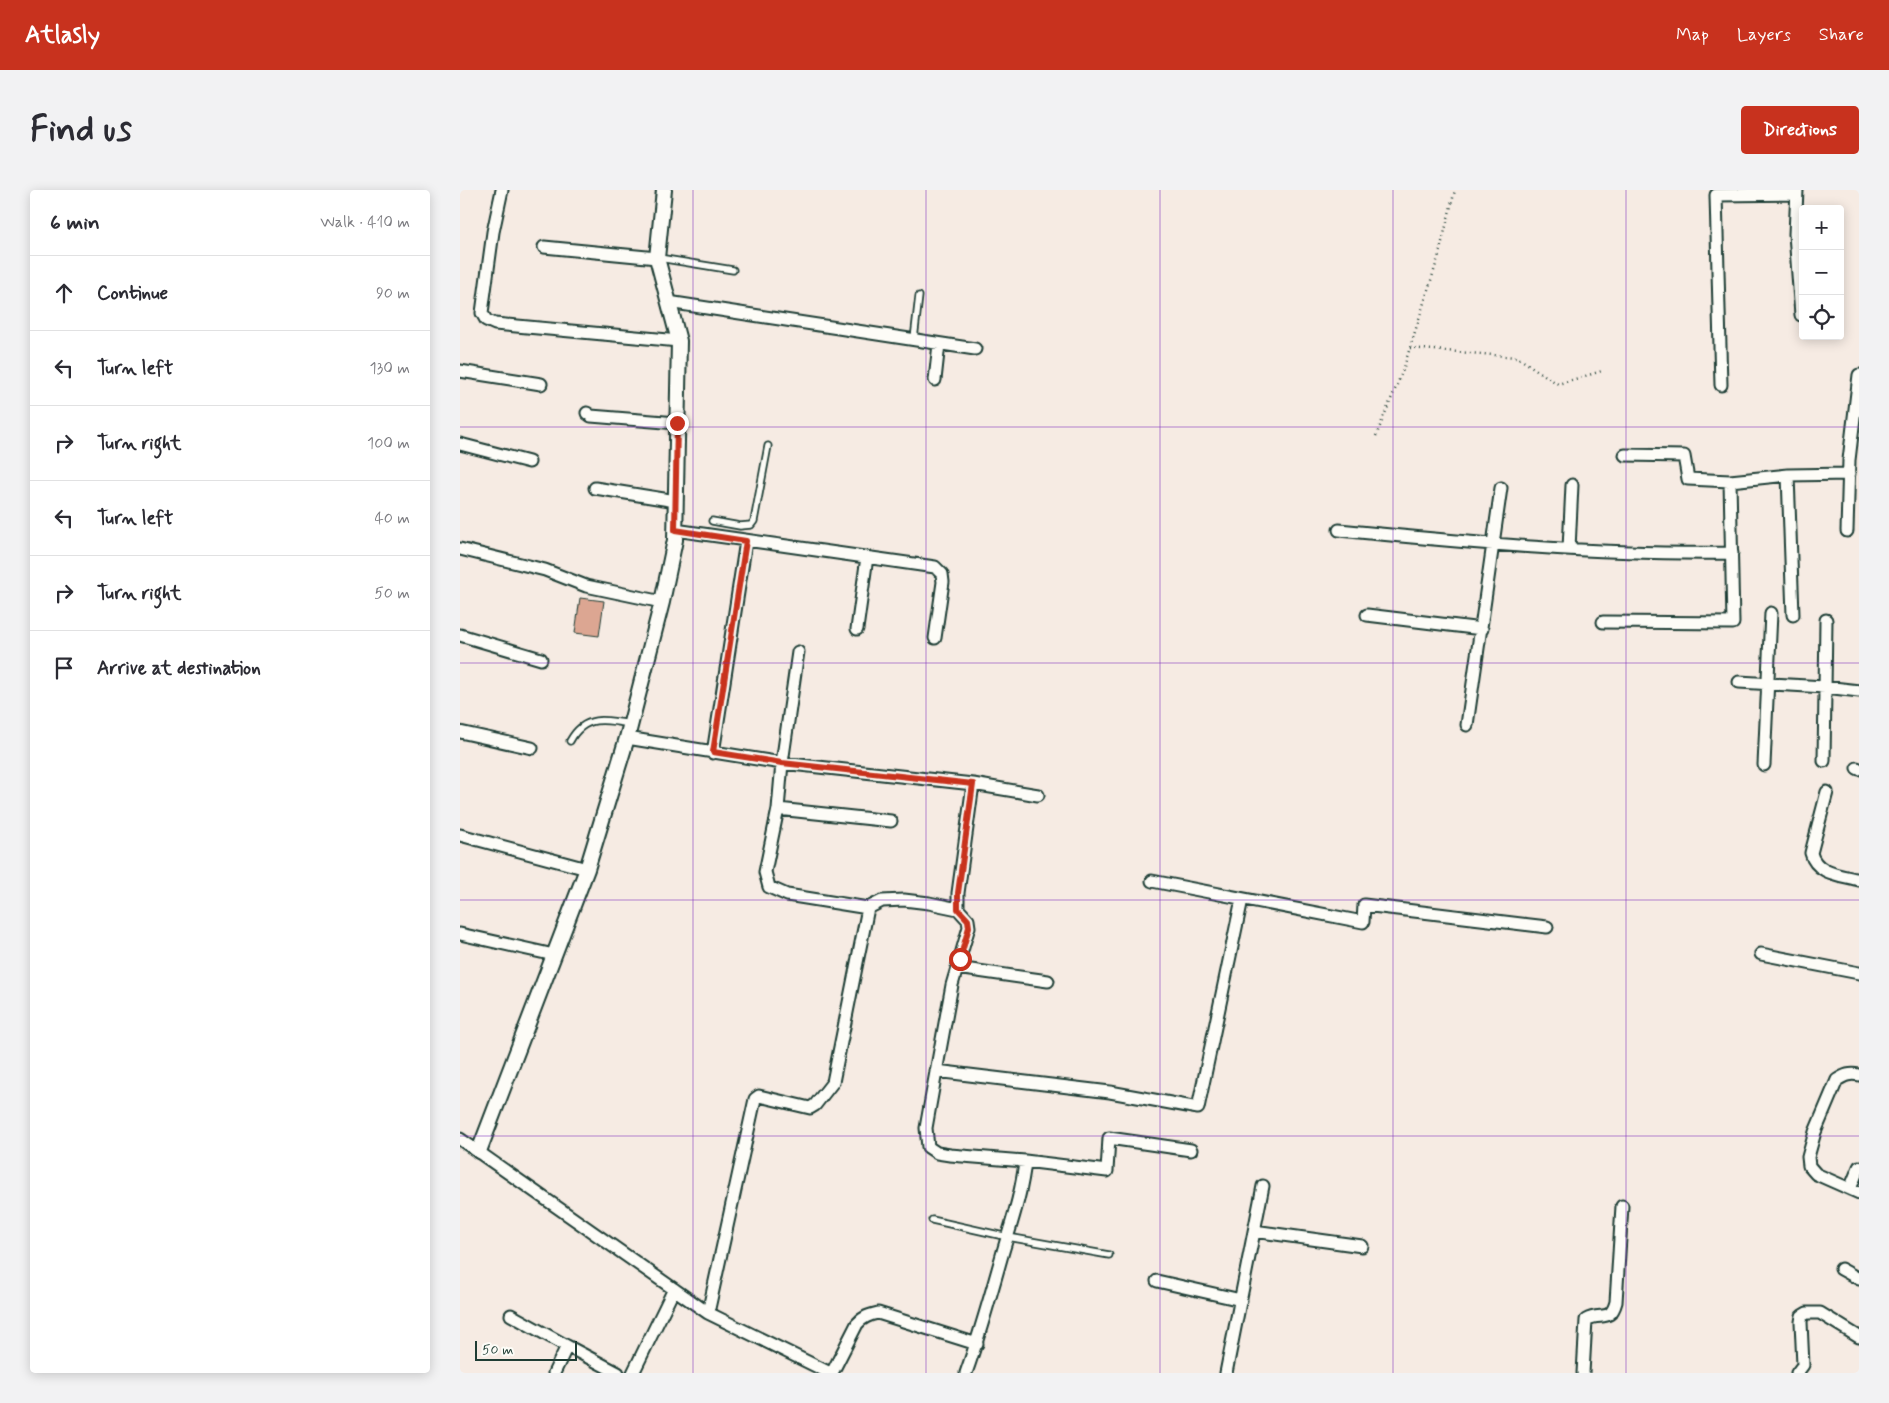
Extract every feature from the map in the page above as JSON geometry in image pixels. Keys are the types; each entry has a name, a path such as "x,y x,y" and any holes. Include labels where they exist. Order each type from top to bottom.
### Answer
{"street":[{"path":"502,190 493,232 482,313 486,320 495,324 679,341"},
{"path":"479,1151 587,869 627,738 662,602 675,540 679,341 657,258 664,190"},
{"path":"1721,385 1716,195 1796,192 1795,234 1800,295"},
{"path":"544,247 657,258"},
{"path":"668,302 975,349"},
{"path":"935,380 939,344"},
{"path":"460,371 541,384"},
{"path":"1847,531 1849,474 1855,446 1859,375"},
{"path":"587,413 591,416 677,423"},
{"path":"460,444 529,462"},
{"path":"1625,455 1684,456 1686,476 1689,480 1730,481 1788,475 1849,474"},
{"path":"1788,475 1794,615"},
{"path":"1603,622 1733,623 1730,481"},
{"path":"1569,549 1572,485"},
{"path":"595,488 676,501"},
{"path":"1466,725 1482,629 1501,488"},
{"path":"675,530 935,567 942,574 943,582 935,638"},
{"path":"1339,530 1494,545 1675,554 1732,553"},
{"path":"713,752 742,540"},
{"path":"460,549 545,570 586,586 662,602"},
{"path":"858,629 868,557"},
{"path":"1764,765 1771,613"},
{"path":"1367,615 1482,629"},
{"path":"1824,761 1826,620"},
{"path":"460,634 541,659"},
{"path":"798,652 782,763 778,809 766,872 770,887 787,895 868,908 882,901 904,900 958,909 968,920 969,927 957,968 936,1071 926,1128 928,1147 937,1153 950,1155 1025,1161 1107,1171 1110,1138 1191,1150"},
{"path":"1739,682 1859,691"},
{"path":"460,732 532,748"},
{"path":"627,738 782,763 973,784 1038,795"},
{"path":"958,909 961,867 973,784"},
{"path":"1827,792 1811,853 1813,862 1822,870 1859,880"},
{"path":"778,809 891,821"},
{"path":"460,835 587,869"},
{"path":"1152,882 1363,922 1364,905 1547,927"},
{"path":"936,1071 1110,1092 1198,1108 1242,899"},
{"path":"708,1313 755,1099 759,1096 810,1108 815,1105 833,1082 868,908"},
{"path":"460,934 554,955"},
{"path":"1761,954 1859,974"},
{"path":"957,968 1048,981"},
{"path":"1859,1075 1844,1075 1837,1080 1815,1132 1808,1157 1810,1166 1816,1174 1855,1191 1859,1167"},
{"path":"460,1139 708,1313 831,1373 857,1324 862,1318 871,1314 878,1313 977,1344"},
{"path":"966,1373 977,1344 1008,1237 1023,1180 1025,1161"},
{"path":"1226,1373 1262,1186"},
{"path":"1583,1373 1586,1320 1611,1314 1616,1302 1622,1206"},
{"path":"1254,1231 1362,1246"},
{"path":"1841,1269 1859,1279"},
{"path":"1157,1281 1240,1300"},
{"path":"633,1373 674,1289"},
{"path":"1797,1373 1803,1365 1801,1322 1802,1316 1807,1313 1820,1313 1859,1337"},
{"path":"511,1315 618,1373"},
{"path":"554,1373 567,1346"}],"lane":[{"path":"657,258 733,270"},
{"path":"914,340 919,296"},
{"path":"712,521 740,526 751,525 754,521 768,446"},
{"path":"740,526 742,540"},
{"path":"570,741 575,731 588,723 601,720 630,724"},
{"path":"932,1220 1008,1237 1109,1255"}],"path":[{"path":"1376,436 1403,370 1438,258 1455,190"},
{"path":"1410,348 1517,357 1558,384 1602,371"}],"building":[{"path":"580,598 604,601 599,636 575,633"}],"route":[{"path":"677,423 675,530 746,541 713,752 782,763 973,784 958,893 958,909 966,916 969,927 960,959"}]}
